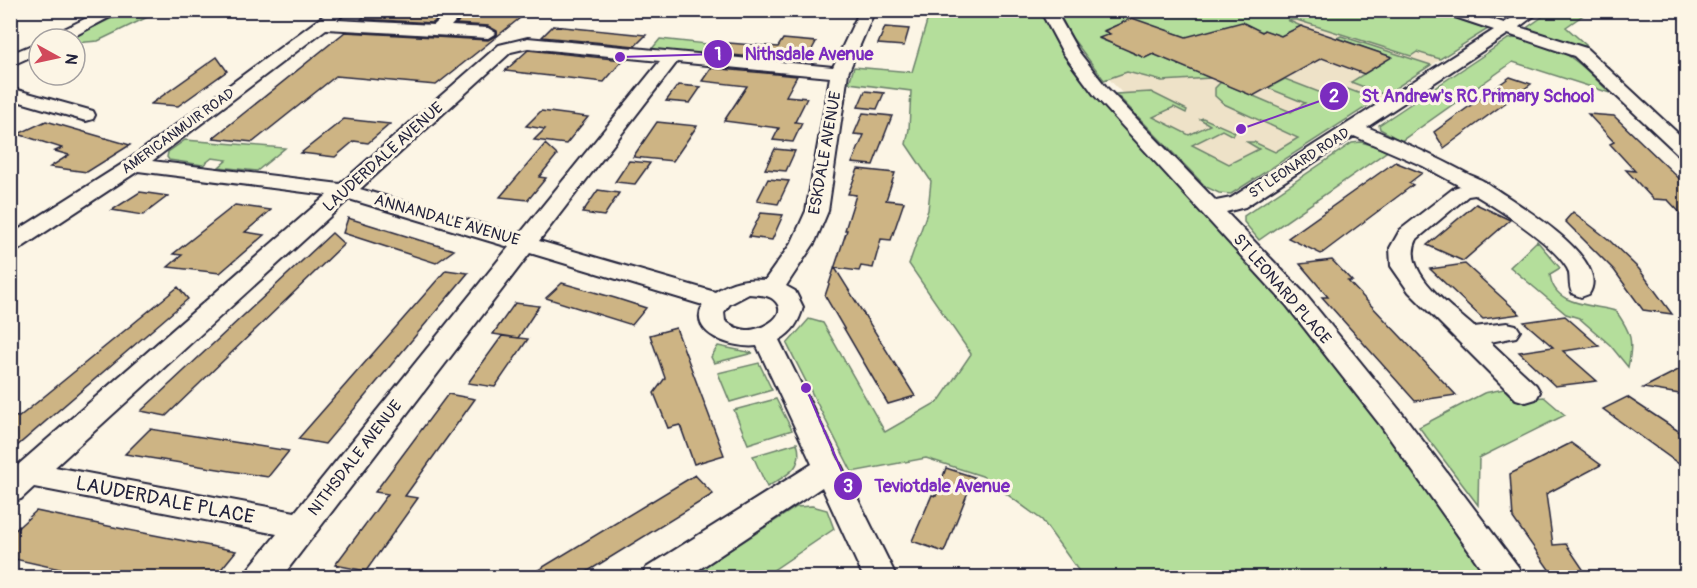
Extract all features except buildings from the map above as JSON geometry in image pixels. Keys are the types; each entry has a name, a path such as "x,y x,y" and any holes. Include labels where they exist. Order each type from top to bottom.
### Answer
{"street":[{"path":"81,27 116,10"},
{"name":"AMERICANMUIR ROAD","path":"10,245 134,165 341,10"},
{"path":"438,30 459,10"},
{"name":"ESKDALE AVENUE","path":"772,288 811,231 817,211 839,73 868,10"},
{"name":"ST LEONARD PLACE","path":"1047,10 1071,53 1101,92 1296,300 1391,419 1507,578"},
{"path":"1448,10 1580,52 1686,151"},
{"name":"ST LEONARD ROAD","path":"1210,209 1238,203 1535,10"},
{"path":"323,24 488,33"},
{"name":"LAUDERDALE AVENUE","path":"20,482 505,48 528,43 839,73"},
{"path":"10,61 27,53"},
{"name":"NITHSDALE AVENUE","path":"261,578 672,57"},
{"path":"10,93 86,115"},
{"path":"1352,128 1437,164 1480,187 1520,213 1559,246 1580,270 1581,289"},
{"name":"ANNANDALE AVENUE","path":"134,165 345,191 718,301"},
{"path":"1480,187 1461,192 1408,235 1401,248 1403,266 1417,287 1526,392"},
{"path":"760,286 772,288 789,300 792,308 791,316 786,324 765,336 737,337 717,327 712,318 713,309 718,301 726,294 742,288 760,286"},
{"path":"1468,337 1507,331"},
{"path":"765,336 881,578"},
{"path":"658,578 828,468"},
{"name":"LAUDERDALE PLACE","path":"20,482 302,526"}],"shaded area":[{"path":"1082,10 1433,10 1488,29 1231,194 1219,193 1206,187 1116,94 1122,93 1109,79 1104,80 1059,14"}],"green space":[{"path":"1082,10 1433,10 1488,29 1440,59 1417,52 1411,56 1297,20 1287,20 1301,26 1281,36 1264,30 1239,43 1225,56 1183,36 1132,19 1105,30 1110,34 1100,39 1113,44 1122,41 1130,52 1145,58 1153,54 1211,78 1162,81 1127,72 1104,80 1073,39 1059,14"},
{"path":"127,11 160,11 98,41 87,42 87,30"},
{"path":"930,11 1041,11 1343,370 1490,577 1083,577 1042,520 982,476 926,458 852,472 787,344 809,319 823,323 885,432 939,401 971,354 909,264 928,210 931,181 906,144 911,91 849,83 854,67 912,72"},
{"path":"1551,11 1589,11 1566,27 1587,46 1578,47 1530,30 1528,27"},
{"path":"1341,36 1431,65 1385,95 1351,82 1391,57 1337,38"},
{"path":"1515,38 1558,50 1579,63 1610,93 1513,62 1401,141 1380,129 1379,125 1508,39"},
{"path":"660,39 707,44 698,55 651,50"},
{"path":"1285,79 1329,96 1345,88 1377,100 1231,194 1219,193 1206,187 1116,94 1151,92 1187,110 1186,113 1174,107 1153,117 1189,135 1210,125 1200,119 1203,118 1235,132 1233,136 1222,130 1192,145 1229,164 1259,149 1247,142 1254,142 1275,152 1298,138 1224,104 1215,96 1215,88 1221,82 1291,112 1305,103 1268,88"},
{"path":"185,140 285,148 257,171 219,167 227,160 212,158 203,165 169,160 168,152"},
{"path":"1361,142 1389,150 1259,240 1244,222 1244,216 1352,143"},
{"path":"1537,241 1560,268 1550,274 1558,293 1575,302 1616,311 1630,337 1631,350 1628,367 1610,345 1579,318 1566,314 1510,267"},
{"path":"718,346 753,353 714,363 711,357"},
{"path":"759,363 772,390 730,402 718,373"},
{"path":"1504,389 1515,400 1544,397 1565,415 1479,458 1478,505 1419,427 1484,393"},
{"path":"776,399 792,430 748,444 734,410"},
{"path":"797,443 799,452 796,465 787,475 767,487 753,456"},
{"path":"812,506 827,510 834,529 763,577 689,577 796,507"}],"place":[{"name":"Nithsdale Avenue","path":"620,57"},
{"name":"St Andrew's RC Primary School","path":"1241,129"},
{"name":"Teviotdale Avenue","path":"806,388"}]}
